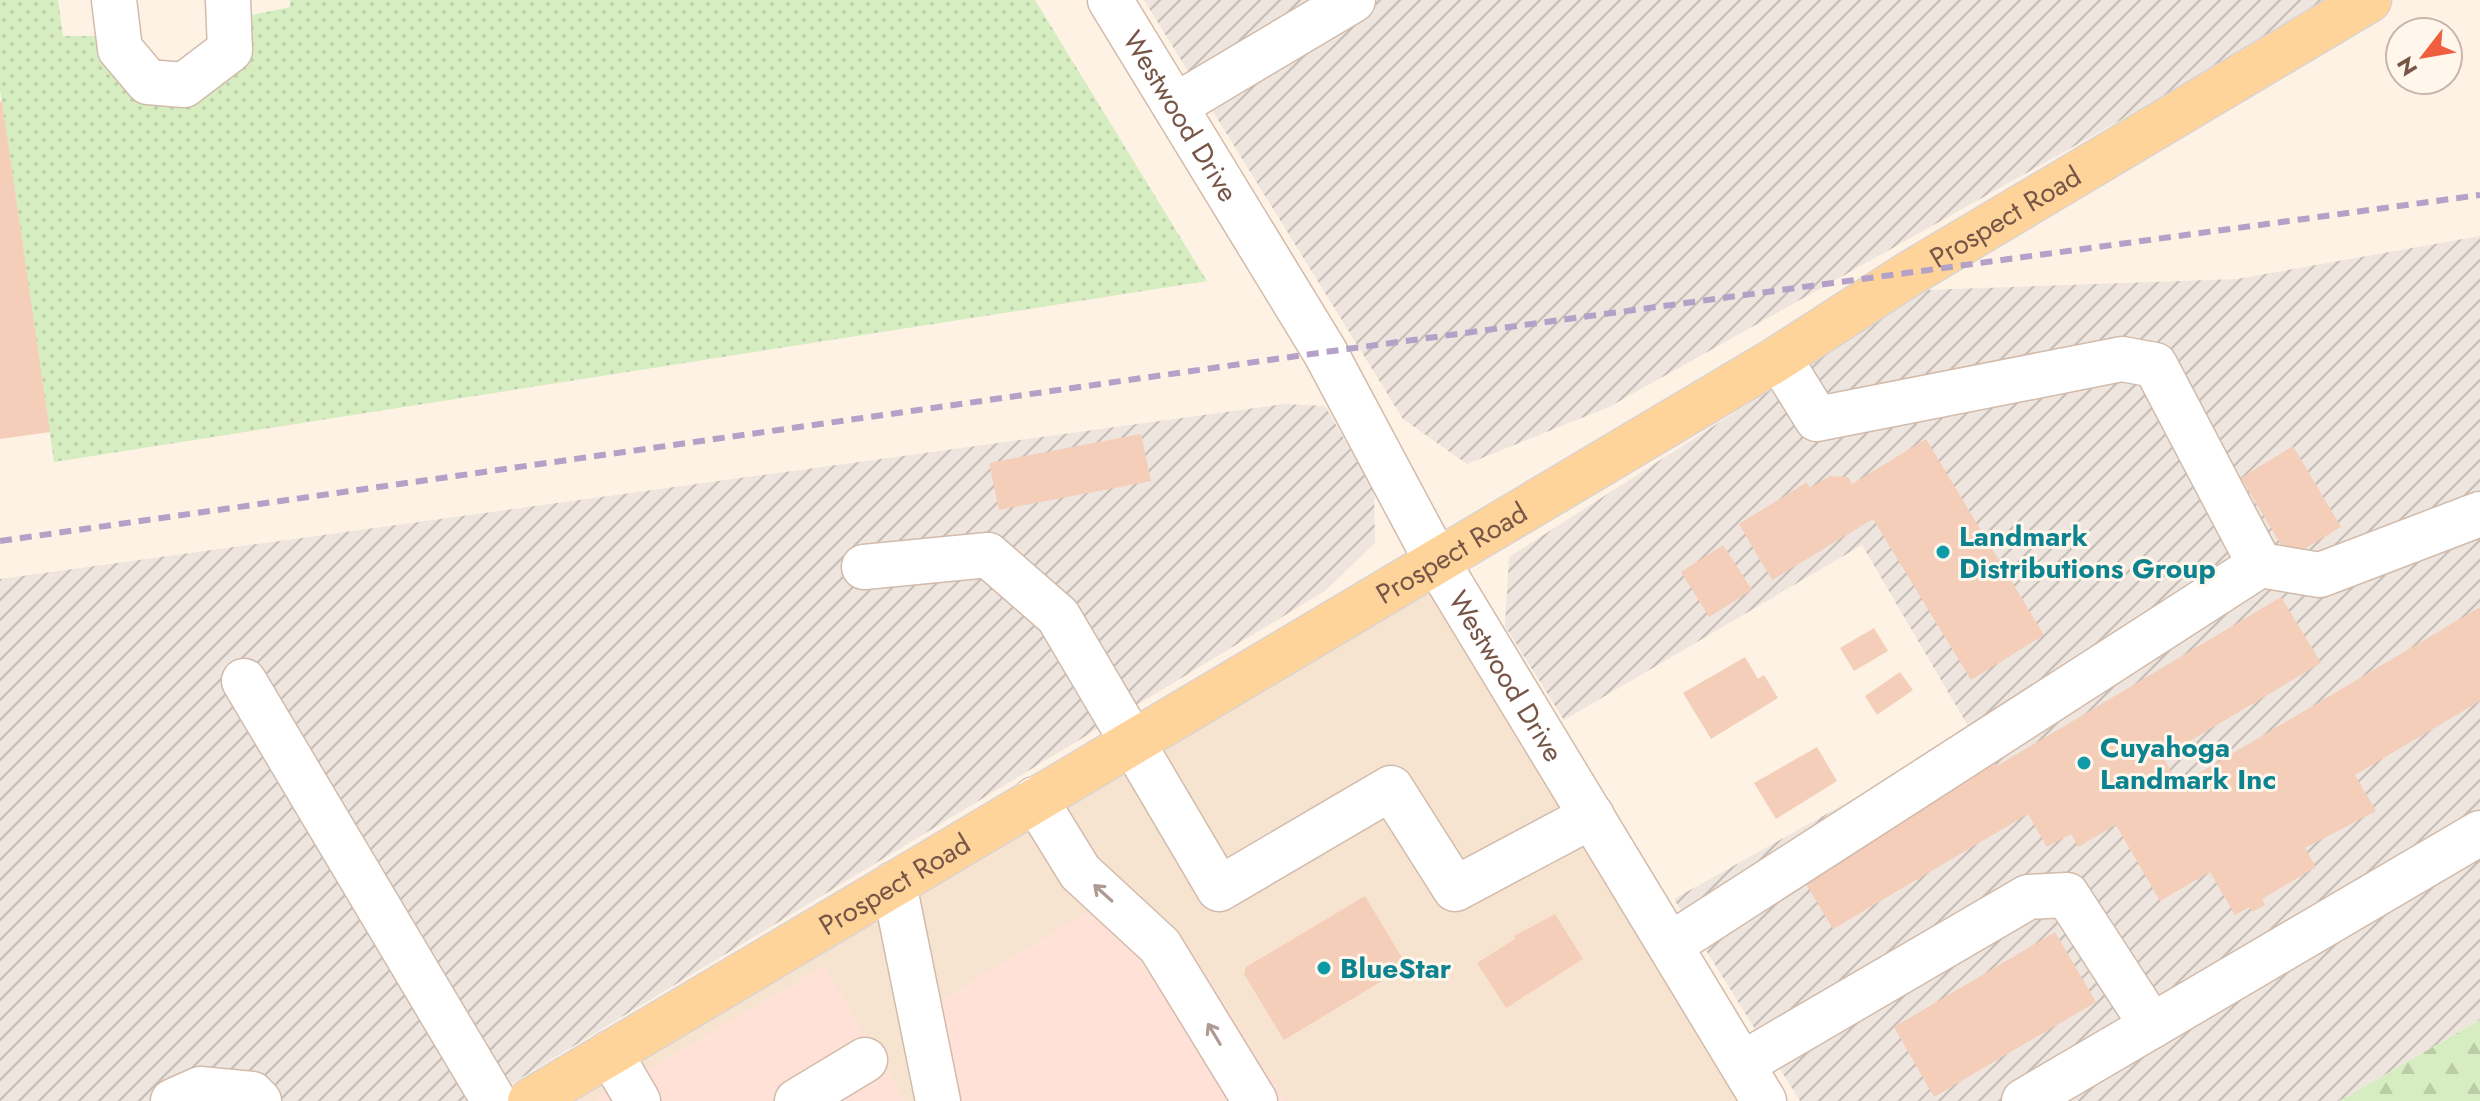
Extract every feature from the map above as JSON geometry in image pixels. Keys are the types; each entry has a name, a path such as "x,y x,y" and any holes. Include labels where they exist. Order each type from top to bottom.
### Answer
{"main road":[{"name":"Prospect Road","path":"530,1101 1779,358 1909,274 2369,0"}],"street":[{"path":"114,0 120,49 148,82 184,85 230,50 228,0"},
{"name":"Westwood Drive","path":"1110,0 1325,352 1436,560 1764,1101"},
{"path":"1175,106 1353,0"},
{"path":"1779,358 1817,419 2122,359 2155,365 2260,565"},
{"path":"1670,945 2260,565 2320,575 2480,514"},
{"path":"864,567 988,555 1058,616 1219,889 1391,788 1455,889 1592,816"},
{"path":"244,681 494,1101"},
{"path":"1035,799 1080,872 1160,946 1255,1101"},
{"path":"2024,1101 2480,833"},
{"path":"894,884 938,1101"},
{"path":"1742,1064 2028,897 2067,895 2152,1026"},
{"path":"610,1053 638,1101"},
{"path":"797,1101 865,1060"},
{"path":"173,1101 200,1089 252,1094 259,1101"}],"shaded area":[{"path":"1144,0 2335,0 1609,407 1467,464 1403,419"},
{"path":"2480,236 2480,1020 2339,1101 1800,1101 1674,899 1972,733 1862,545 1564,720 1505,626 1509,557 1926,290 2237,279"},
{"path":"1284,404 1325,406 1374,491 1375,543 1325,591 483,1101 0,1101 0,579"},
{"path":"1436,560 1764,1101 530,1101"},
{"path":"1132,885 1196,957 1286,1101 926,1101 910,1019"},
{"path":"824,966 905,1101 595,1101"}],"green space":[{"path":"0,0 58,0 63,36 101,36 178,100 213,89 235,75 248,52 252,15 290,7 290,0 1035,0 1207,281 54,462 0,89"},
{"path":"2480,1020 2480,1101 2339,1101"}],"building":[{"path":"0,102 50,432 0,439"},
{"path":"1141,434 1151,481 999,510 989,463"},
{"name":"Landmark Distributions Group","path":"1926,439 2044,635 1971,680 1873,519 1772,580 1739,524 1807,482 1810,488 1830,476 1848,477 1852,484"},
{"path":"2293,446 2341,527 2289,558 2241,478"},
{"path":"1723,545 1752,590 1709,617 1681,572"},
{"name":"Cuyahoga Landmark Inc","path":"2281,597 2321,663 2163,757 2179,785 2480,607 2480,701 2355,775 2376,811 2305,848 2316,867 2262,899 2265,905 2252,912 2249,907 2235,915 2210,872 2160,901 2116,825 2078,847 2071,834 2047,847 2028,814 1833,929 1800,874 1993,761 1997,766"},
{"path":"1874,628 1888,651 1854,671 1840,648"},
{"path":"1745,657 1758,679 1764,675 1778,698 1711,739 1683,693"},
{"path":"1900,672 1913,690 1877,715 1865,696"},
{"path":"1817,747 1837,781 1776,819 1754,783"},
{"name":"BlueStar","path":"1365,896 1407,966 1284,1040 1244,974 1246,967"},
{"path":"1555,914 1583,959 1506,1008 1477,963 1515,939 1514,936"},
{"path":"2055,932 2096,1002 1934,1097 1894,1027"}],"railway":[{"path":"0,541 1325,352 2480,195"}],"place":[{"name":"Landmark Distributions Group","path":"1943,552"},
{"name":"Cuyahoga Landmark Inc","path":"2084,763"},
{"name":"BlueStar","path":"1324,968"}]}
